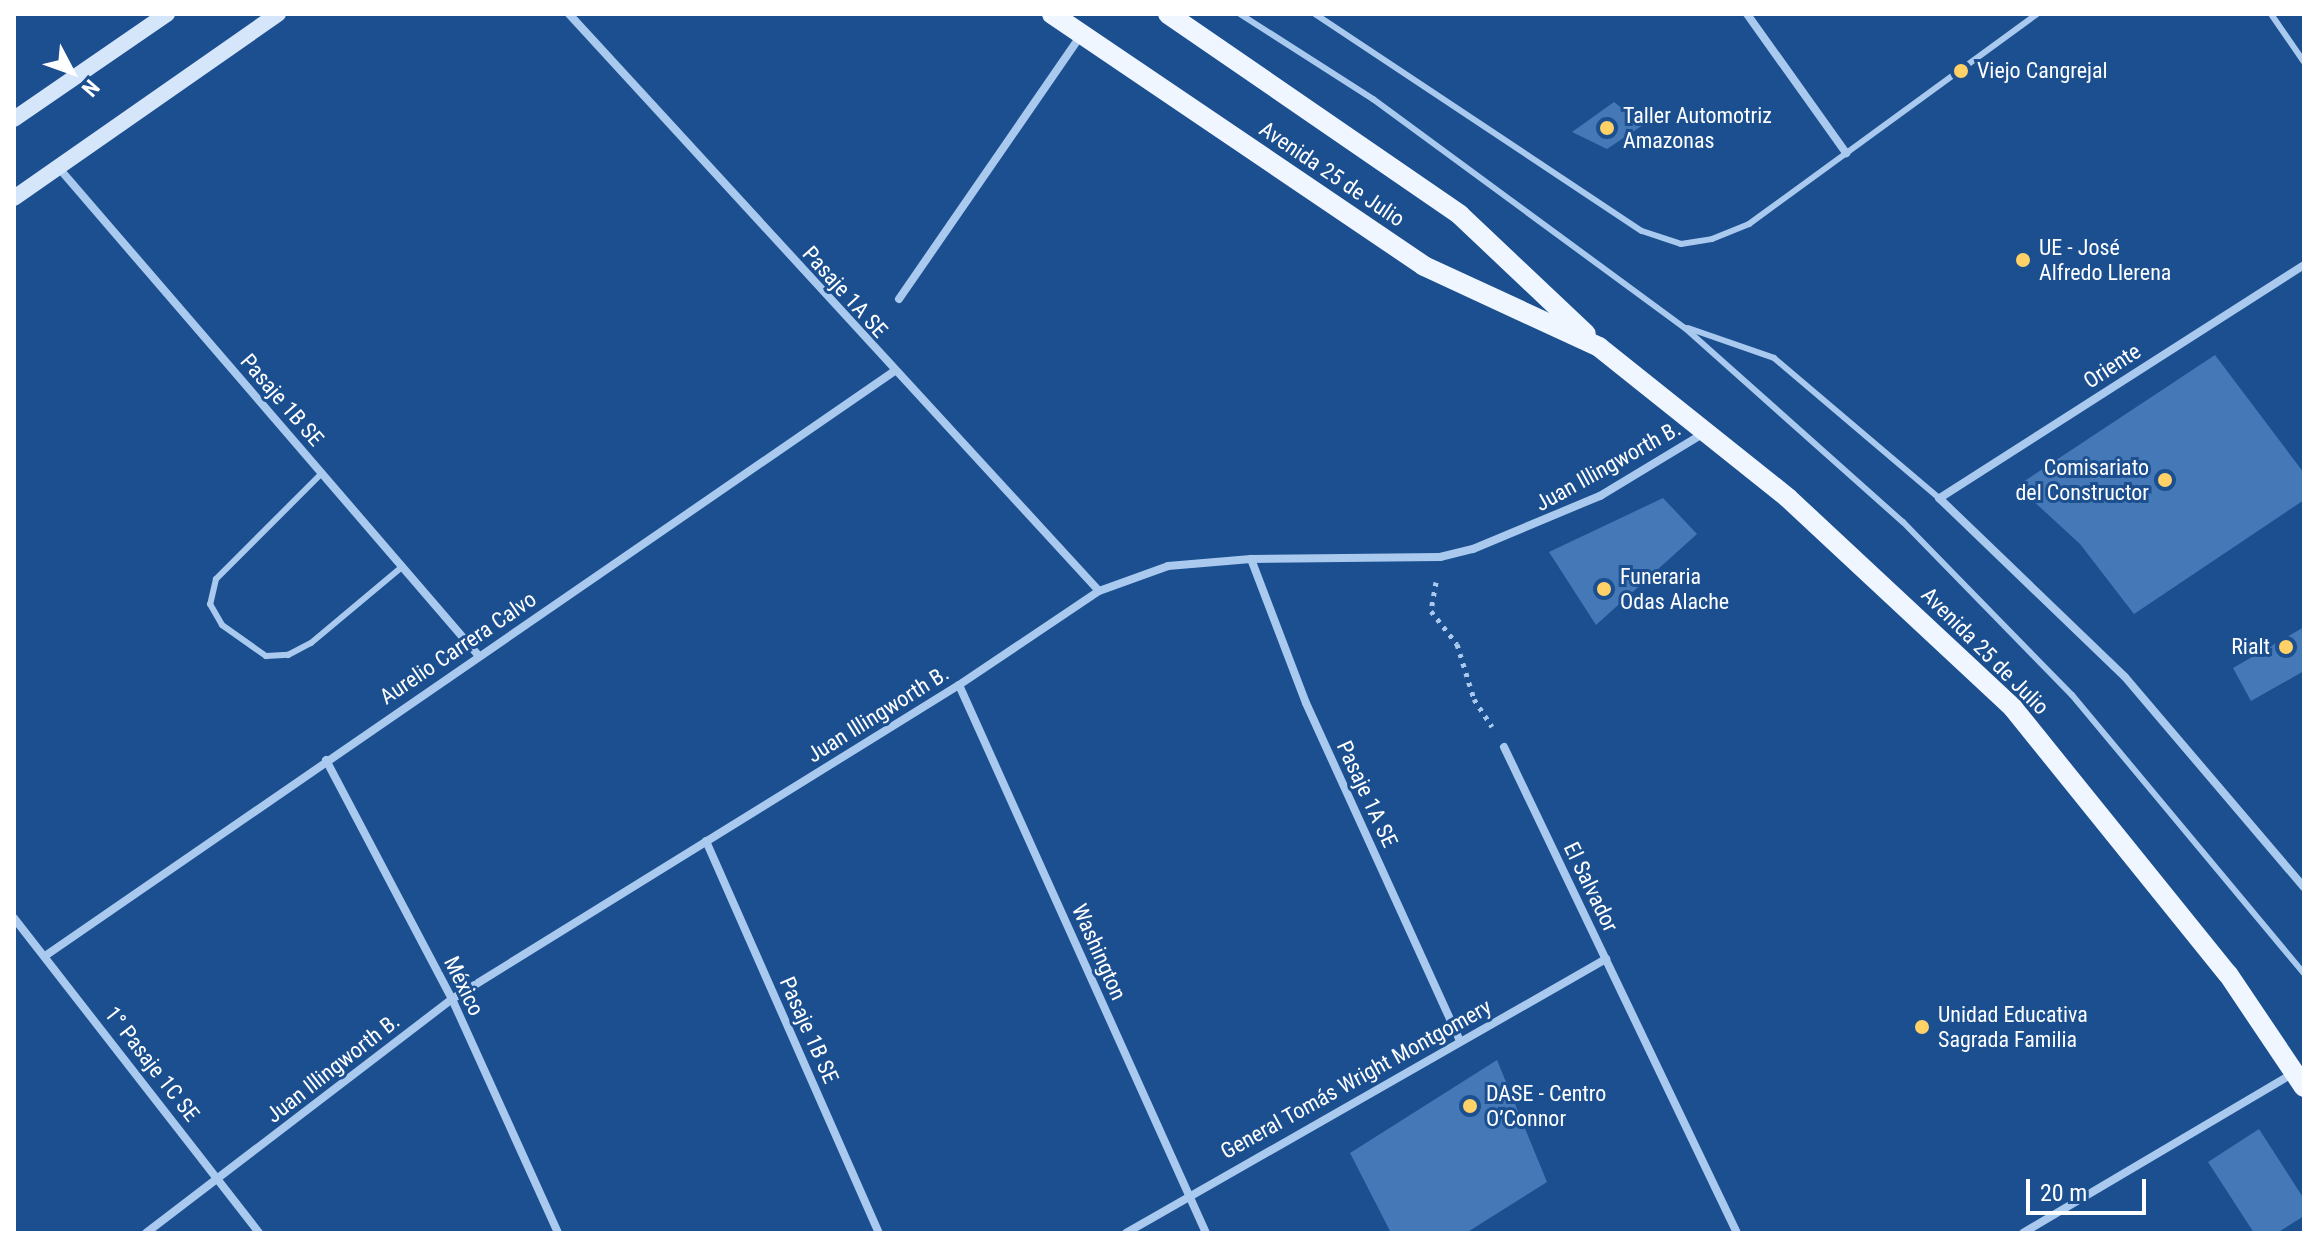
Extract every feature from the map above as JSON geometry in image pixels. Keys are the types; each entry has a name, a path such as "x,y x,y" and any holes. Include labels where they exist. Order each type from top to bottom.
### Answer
{"main road":[{"path":"14,198 278,14"},
{"name":"Avenida 25 de Julio","path":"1052,14 1424,266 1599,347"},
{"name":"Avenida 25 de Julio","path":"1168,14 1460,215 1599,347 1708,431 1867,568 2013,708 2228,974 2300,1080"},
{"path":"14,119 163,15"}],"street":[{"name":"Pasaje 1A SE","path":"569,14 893,372 1099,591"},
{"path":"1747,14 1846,153"},
{"path":"899,299 1082,34"},
{"name":"Pasaje 1B SE","path":"58,167 479,656"},
{"name":"Oriente","path":"1939,498 2304,265"},
{"name":"Aurelio Carrera Calvo","path":"45,956 893,372"},
{"name":"Juan Illingworth B.","path":"146,1233 452,999 959,685 1099,591 1168,566 1251,559 1440,557 1522,533 1600,496 1708,431"},
{"name":"Avenida 25 de Julio","path":"1939,498 2125,677 2304,887"},
{"name":"Pasaje 1A SE","path":"1251,559 1306,703 1460,1041"},
{"name":"Washington","path":"959,685 1206,1233"},
{"name":"El Salvador","path":"1504,747 1737,1233"},
{"name":"México","path":"326,760 452,999 558,1233"},
{"name":"Pasaje 1B SE","path":"706,841 879,1233"},
{"name":"1° Pasaje 1C SE","path":"14,918 259,1233"},
{"name":"General Tomás Wright Montgomery","path":"1126,1233 1188,1194 1606,959"},
{"path":"2023,1233 2300,1080"}],"lane":[{"name":"Avenida 25 de Julio","path":"1240,14 1373,99 1685,328 1903,522 2072,695 2304,973"},
{"path":"1315,14 1642,231 1681,244 1712,239 1749,224 2037,14"},
{"path":"2271,14 2304,62"},
{"name":"Avenida 25 de Julio","path":"1685,328 1774,358 1939,498"},
{"path":"322,473 216,579 210,604 222,625 266,656 288,655 311,643 402,567"}],"path":[{"path":"1440,557 1431,611 1457,644 1474,699 1504,747"}],"building":[{"name":"Taller Automotriz Amazonas","path":"1614,102 1643,125 1607,149 1572,132"},
{"name":"Comisariato del Constructor","path":"2215,355 2304,473 2304,500 2134,614 2080,544 2017,486"},
{"name":"Funeraria Odas Alache","path":"1663,498 1697,534 1596,625 1549,552"},
{"name":"Rialt","path":"2304,627 2304,671 2251,701 2233,668"},
{"name":"DASE - Centro O’Connor","path":"1497,1060 1547,1182 1466,1233 1391,1233 1350,1153"},
{"path":"2259,1129 2304,1199 2304,1216 2277,1233 2254,1233 2208,1162"}],"place":[{"name":"Viejo Cangrejal","path":"1961,71"},
{"name":"Taller Automotriz Amazonas","path":"1607,128"},
{"name":"UE - José Alfredo Llerena","path":"2023,260"},
{"name":"Comisariato del Constructor","path":"2165,480"},
{"name":"Funeraria Odas Alache","path":"1604,589"},
{"name":"Rialt","path":"2286,647"},
{"name":"Unidad Educativa Sagrada Familia","path":"1922,1027"},
{"name":"DASE - Centro O’Connor","path":"1470,1106"}]}
